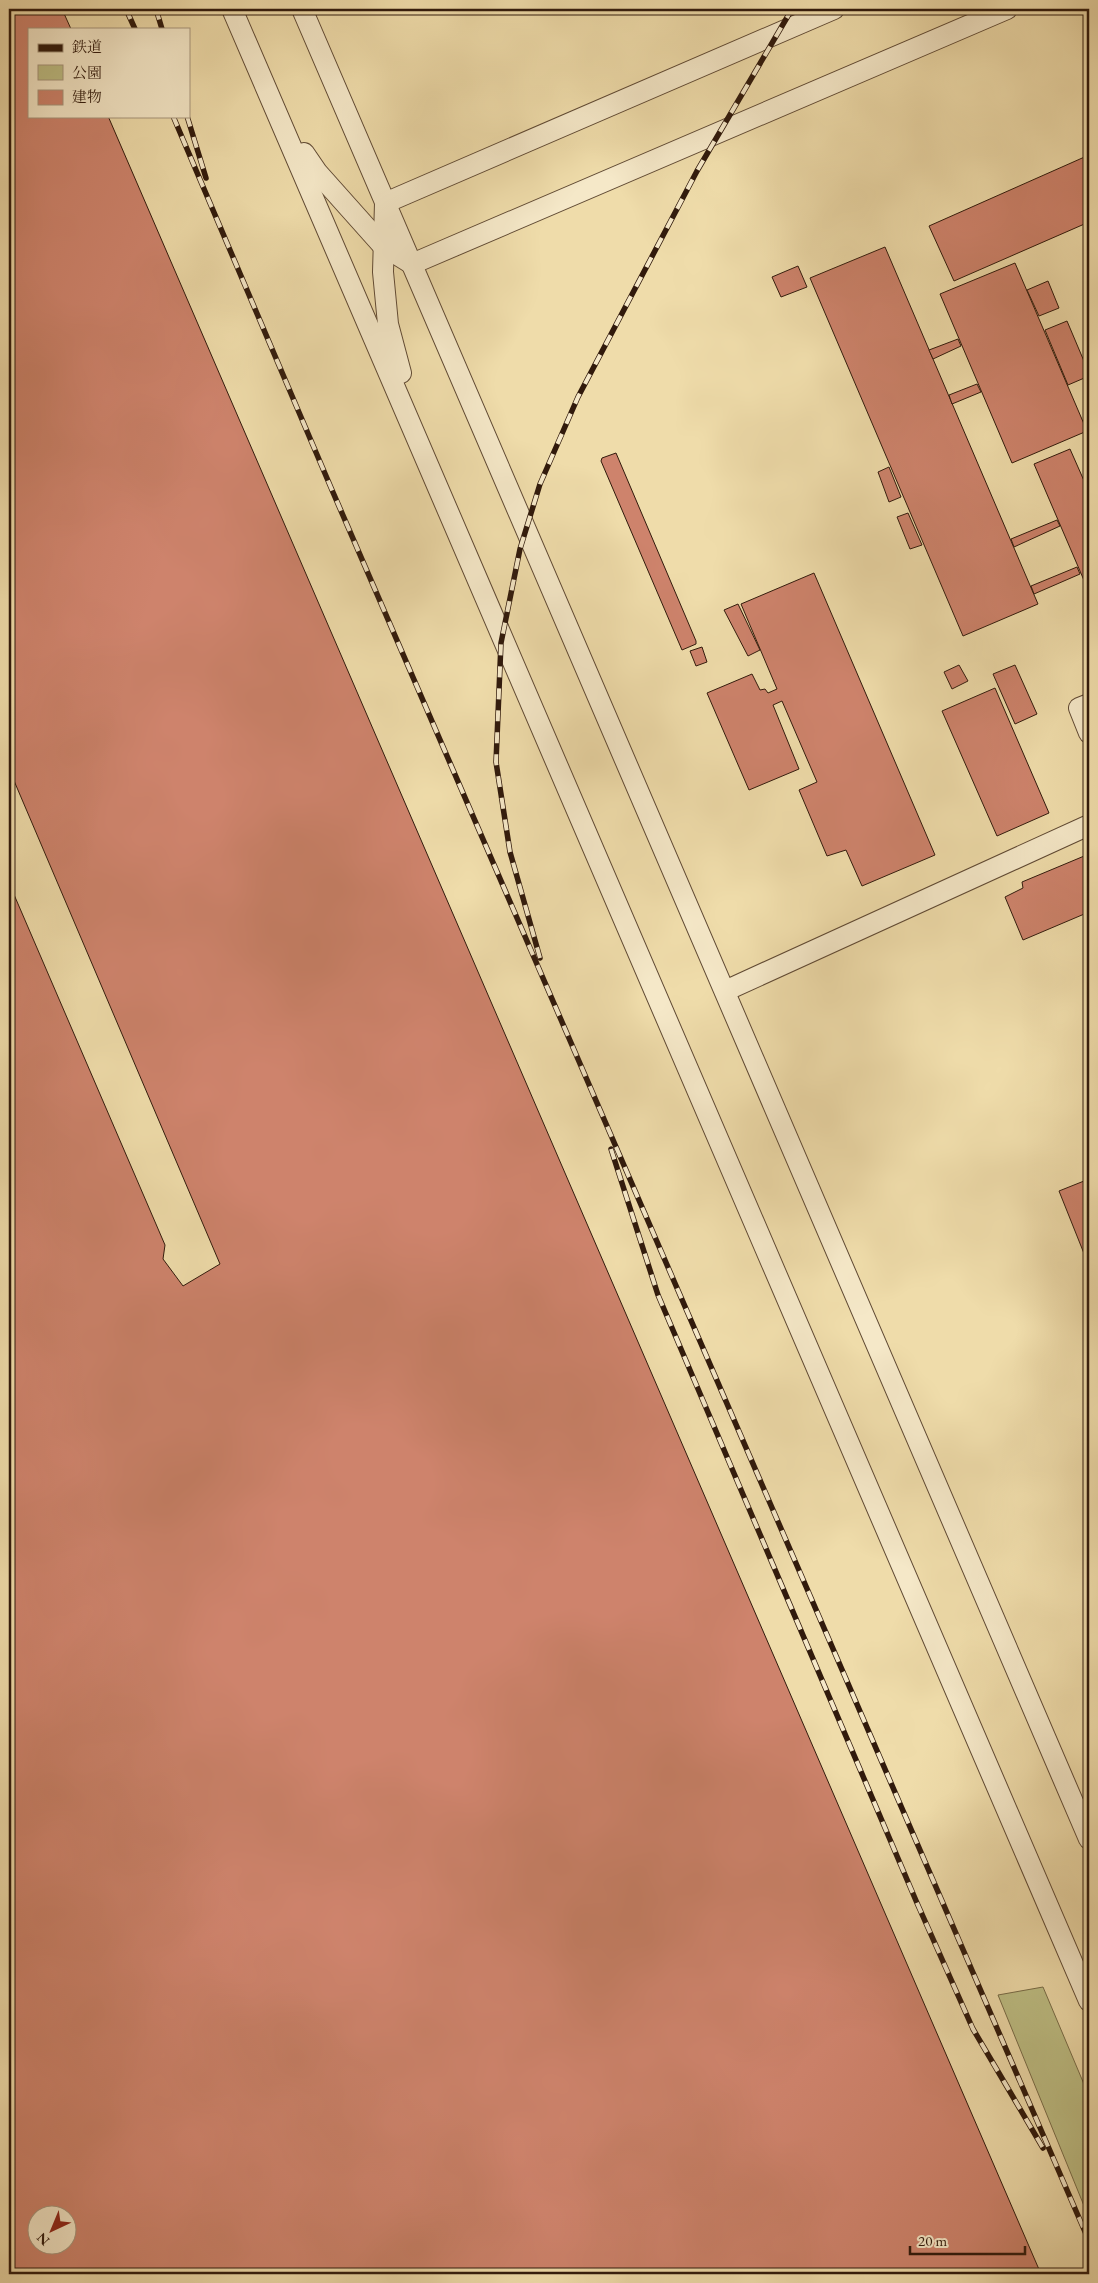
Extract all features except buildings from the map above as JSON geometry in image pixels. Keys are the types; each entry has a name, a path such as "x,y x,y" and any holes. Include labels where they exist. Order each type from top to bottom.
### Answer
{"lane":[{"path":"232,9 1089,2001"},
{"path":"302,9 1089,1839"},
{"path":"385,204 834,9"},
{"path":"412,264 1007,9"},
{"path":"276,109 318,172 384,247 412,264"},
{"path":"385,204 383,272 388,324 418,440"},
{"path":"1089,704 1079,708 1089,733"},
{"path":"724,991 1089,825"}],"green space":[{"path":"1043,1987 1089,2096 1089,2218 998,1995"}],"railway":[{"path":"126,9 135,28"},
{"path":"156,9 162,28"},
{"path":"540,958 510,852 496,762 501,643 520,549 540,484 578,397 697,171 792,9"},
{"path":"174,118 332,490 1089,2241"},
{"path":"188,118 206,178"},
{"path":"611,1149 658,1295 917,1903 973,2029 1043,2148"}]}
